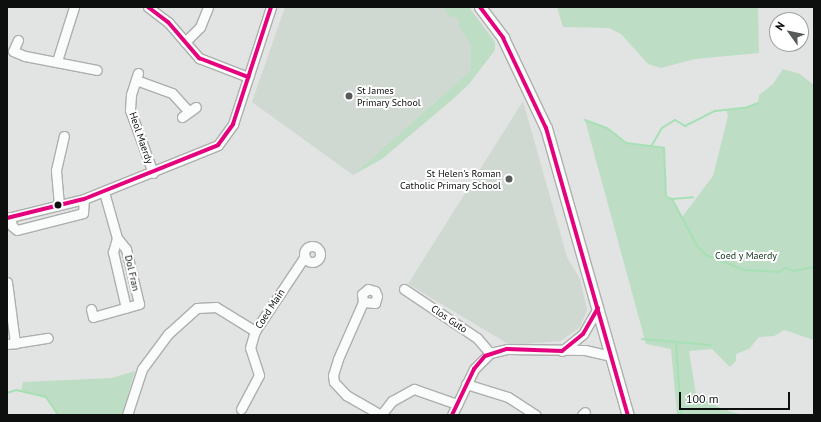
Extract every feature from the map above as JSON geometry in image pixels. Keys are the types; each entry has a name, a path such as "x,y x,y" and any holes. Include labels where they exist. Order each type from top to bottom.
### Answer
{"street":[{"path":"57,61 74,7"},
{"path":"148,7 168,22 204,61 248,77"},
{"path":"185,42 200,27 208,7"},
{"path":"84,199 83,213 16,230 12,226 9,217 84,199 104,192 208,152 222,141 233,124 271,7"},
{"path":"480,7 503,38 546,128 628,415"},
{"path":"18,40 13,51 34,59 57,61 97,70"},
{"name":"Heol Maerdy","path":"153,173 131,115 131,95 137,77 172,93 189,112"},
{"path":"59,205 56,170 64,136"},
{"name":"Dol Fran","path":"92,309 93,317 139,304 126,249 117,238 104,192"},
{"path":"117,238 113,252 126,308"},
{"name":"Coed Main","path":"241,409 259,375 250,348 255,331 305,256"},
{"path":"7,282 11,343 48,338"},
{"name":"Clos Guto","path":"404,289 477,338 490,353"},
{"path":"363,302 338,359 333,375 334,382 346,394 381,415 392,401 414,389 457,404"},
{"path":"127,415 142,369 168,334 197,308 216,307 255,331"},
{"path":"562,351 582,334 598,308"},
{"path":"452,415 477,364 490,353 507,349 562,351 591,350 611,356"},
{"path":"466,384 508,397 536,415"}],"shaded area":[{"name":"St James Primary School","path":"285,7 443,7 451,18 458,17 459,27 471,45 471,70 353,175 252,102"},
{"name":"St Helen's Roman Catholic Primary School","path":"523,101 567,257 580,279 587,310 580,327 561,341 510,345 408,284"}],"green space":[{"path":"443,7 469,7 495,42 495,50 469,84 453,99 382,159 353,175 471,70 471,45 459,27 458,17 451,18"},
{"path":"557,7 758,7 759,53 695,59 661,68 648,64 621,34 609,28 563,27"},
{"name":"Coed y Maerdy","path":"783,69 800,74 814,85 814,340 784,330 774,336 759,337 749,349 736,354 736,361 730,367 712,349 689,351 696,395 722,409 743,415 677,415 671,349 646,344 585,120 607,128 626,143 664,148 666,197 672,199 682,217 713,176 728,116 726,109 745,108 758,103 759,95 773,84"},
{"path":"135,371 122,415 58,415 46,397 21,391 23,382 112,378"}],"waterway":[{"path":"652,145 662,128 675,120 685,126 715,111 745,108 758,103"},
{"path":"585,120 607,128 626,143 664,148 666,197 672,199 697,246 706,255 744,270 779,272 786,268 793,271 814,267"},
{"path":"672,199 693,197"},
{"path":"642,339 711,345"},
{"path":"676,342 681,415"},
{"path":"7,393 16,390 46,397 58,415"}],"transit line":[{"path":"148,7 168,22 199,58 248,77"},
{"path":"7,218 84,199 218,145 233,124 271,7"},
{"path":"480,7 503,38 546,128 628,415"},
{"path":"452,415 474,369 485,356 507,349 562,351 583,334 598,308"}],"place":[{"name":"St James Primary School","path":"349,96"},
{"name":"St Helen's Roman Catholic Primary School","path":"509,179"}]}
